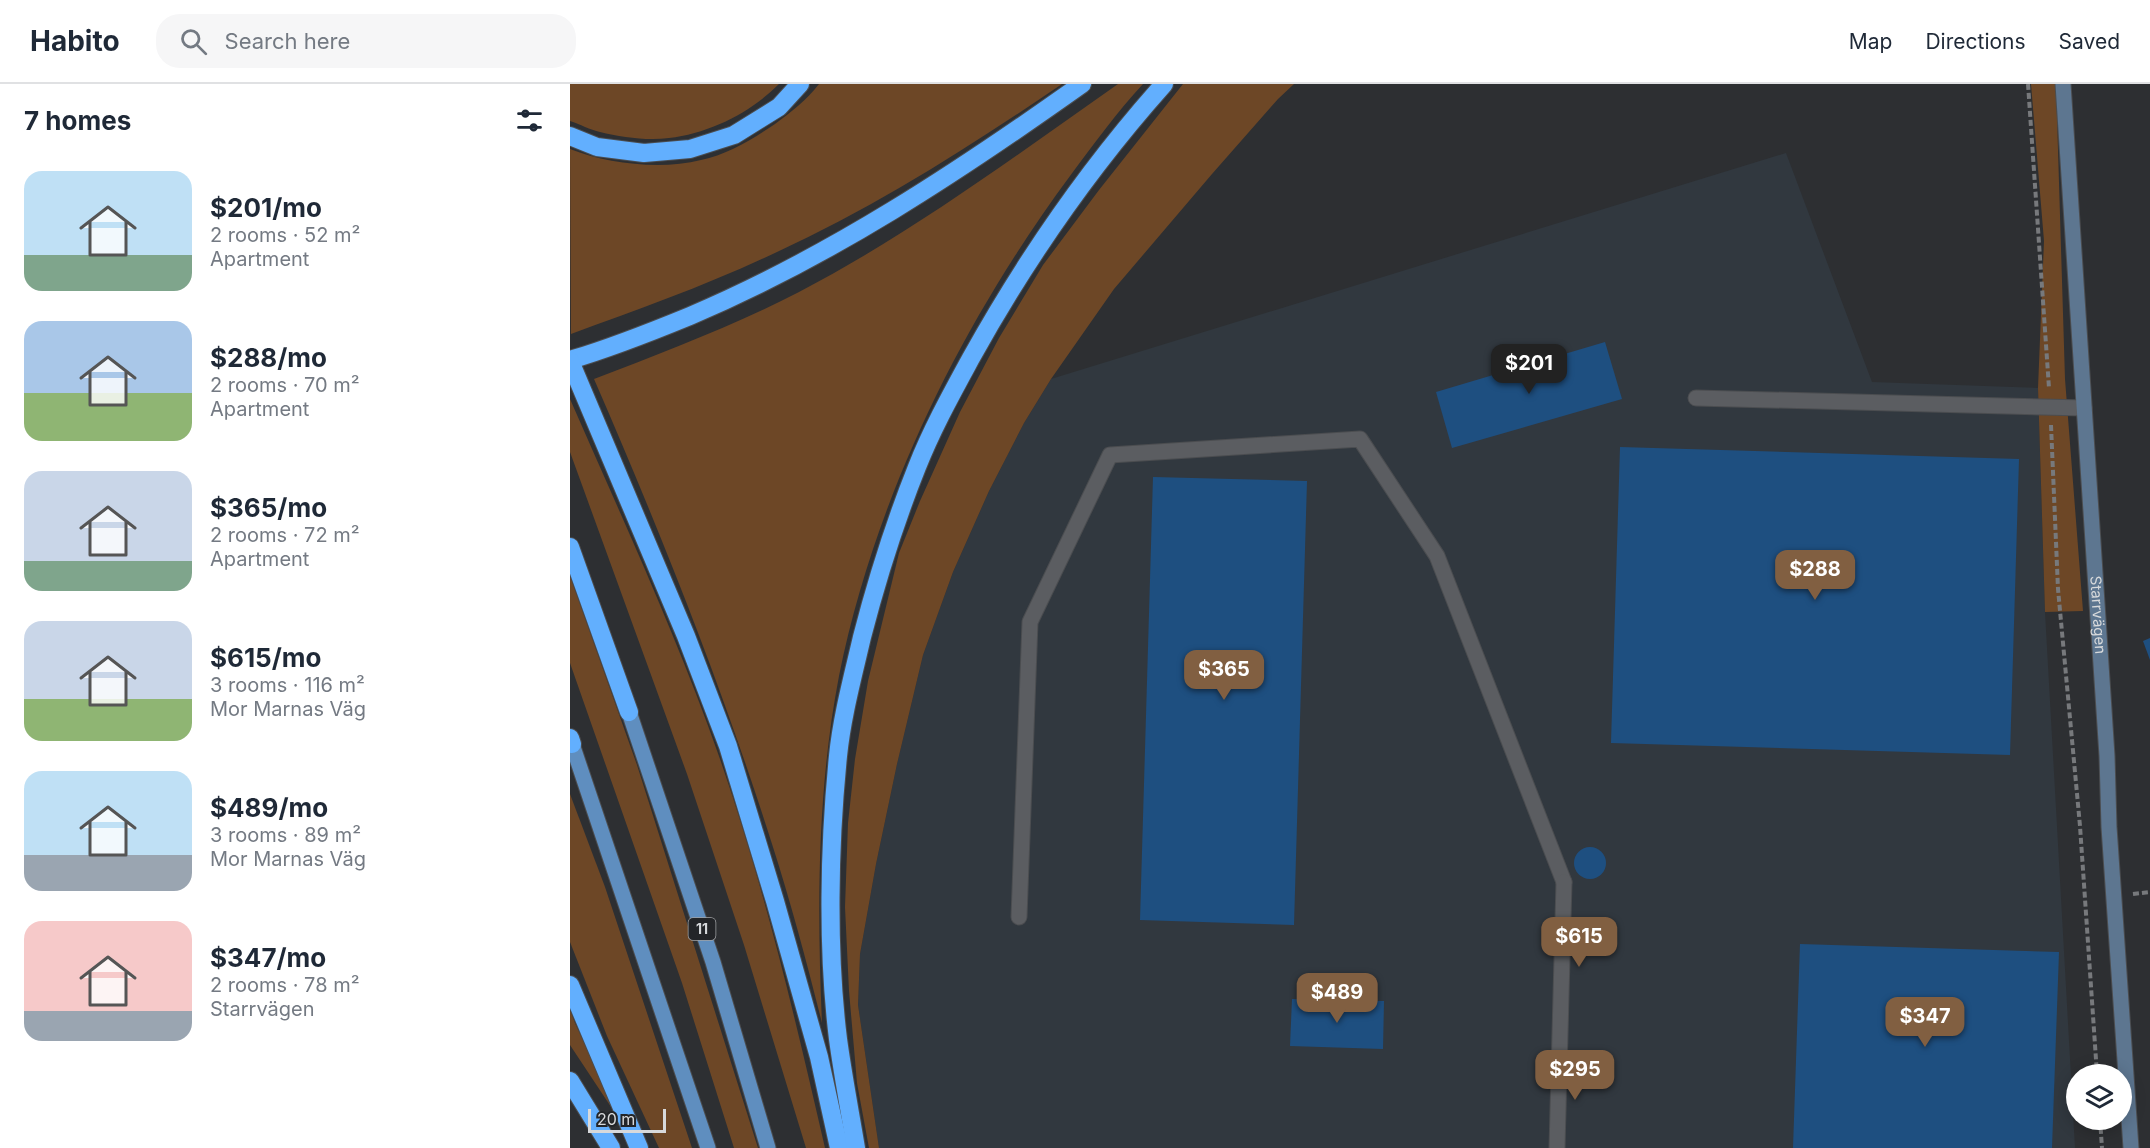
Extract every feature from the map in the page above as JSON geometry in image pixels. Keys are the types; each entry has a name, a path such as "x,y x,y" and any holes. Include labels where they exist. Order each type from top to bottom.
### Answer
{"highway":[{"path":"570,136 597,147 644,153 690,149 734,135 779,107 800,84"},
{"path":"839,1148 819,1057 728,746 686,636 570,361 659,329 740,294 826,250 916,197 1082,84"},
{"path":"856,1148 838,1038 832,951 831,857 838,754 853,675 871,602 918,464 953,392 994,317 1041,241 1091,171 1164,84"},
{"name":"11","path":"570,547 629,712"},
{"path":"570,985 639,1148"},
{"path":"570,1081 611,1148"}],"main road":[{"name":"11","path":"629,712 713,962 768,1148"},
{"path":"571,741 708,1148"}],"street":[{"name":"Starrvägen","path":"2063,84 2131,1148"},
{"path":"1696,398 2084,408"},
{"path":"1019,917 1030,621 1110,455 1360,439 1437,556 1564,882 1557,1148"}],"path":[{"path":"2028,84 2049,363 2058,589 2079,826 2096,1064"},
{"path":"2101,1130 2102,1148"}],"shaded area":[{"path":"570,84 779,84 755,104 728,120 699,132 652,139 608,134 570,121"},
{"path":"819,84 1062,84 923,174 814,234 752,264 701,285 571,334 570,149 618,162 635,164 669,165 711,158 739,146 775,124 804,101"},
{"path":"1118,84 1143,84 1070,176 993,291 959,351 928,414 899,478 875,543 855,609 839,676 826,762 819,893 822,1023 786,888 753,785 666,551 594,379 749,316 841,269 922,220"},
{"path":"1183,84 1294,84 1212,174 1114,289 1051,379 1024,423 989,491 953,572 923,655 897,764 860,954 858,1005 879,1148 869,1148 857,1083 849,991 845,907 848,823 855,759 868,681 899,553 960,412 999,338 1043,265"},
{"path":"2031,84 2056,84 2065,379 2083,611 2045,612 2038,388 2044,241"},
{"path":"1786,153 1872,382 2038,388 2045,612 2070,1064 2066,1064 2066,1130 2074,1130 2075,1148 879,1148 858,1005 860,954 897,764 923,655 953,572 989,491 1024,423 1051,379"},
{"path":"570,399 667,622 720,759 765,903 825,1148 806,1148 744,945 687,774 570,452"},
{"path":"570,576 637,765 758,1148 734,1148 682,983 570,663"},
{"path":"570,794 605,887 692,1148 659,1148 607,1036 570,942"},
{"path":"570,1010 575,1023 619,1119 570,1045"}],"building":[{"path":"1605,342 1622,399 1452,448 1436,392"},
{"path":"1620,447 2019,459 2010,755 1611,743"},
{"path":"1153,477 1307,481 1294,925 1140,920"},
{"path":"2150,638 2150,660 2143,641"},
{"path":"1590,847 1601,852 1606,863 1601,874 1590,879 1579,874 1574,863 1579,852"},
{"path":"1800,944 2059,952 2052,1148 1793,1148"},
{"path":"1292,999 1384,1001 1383,1049 1290,1046"}]}
